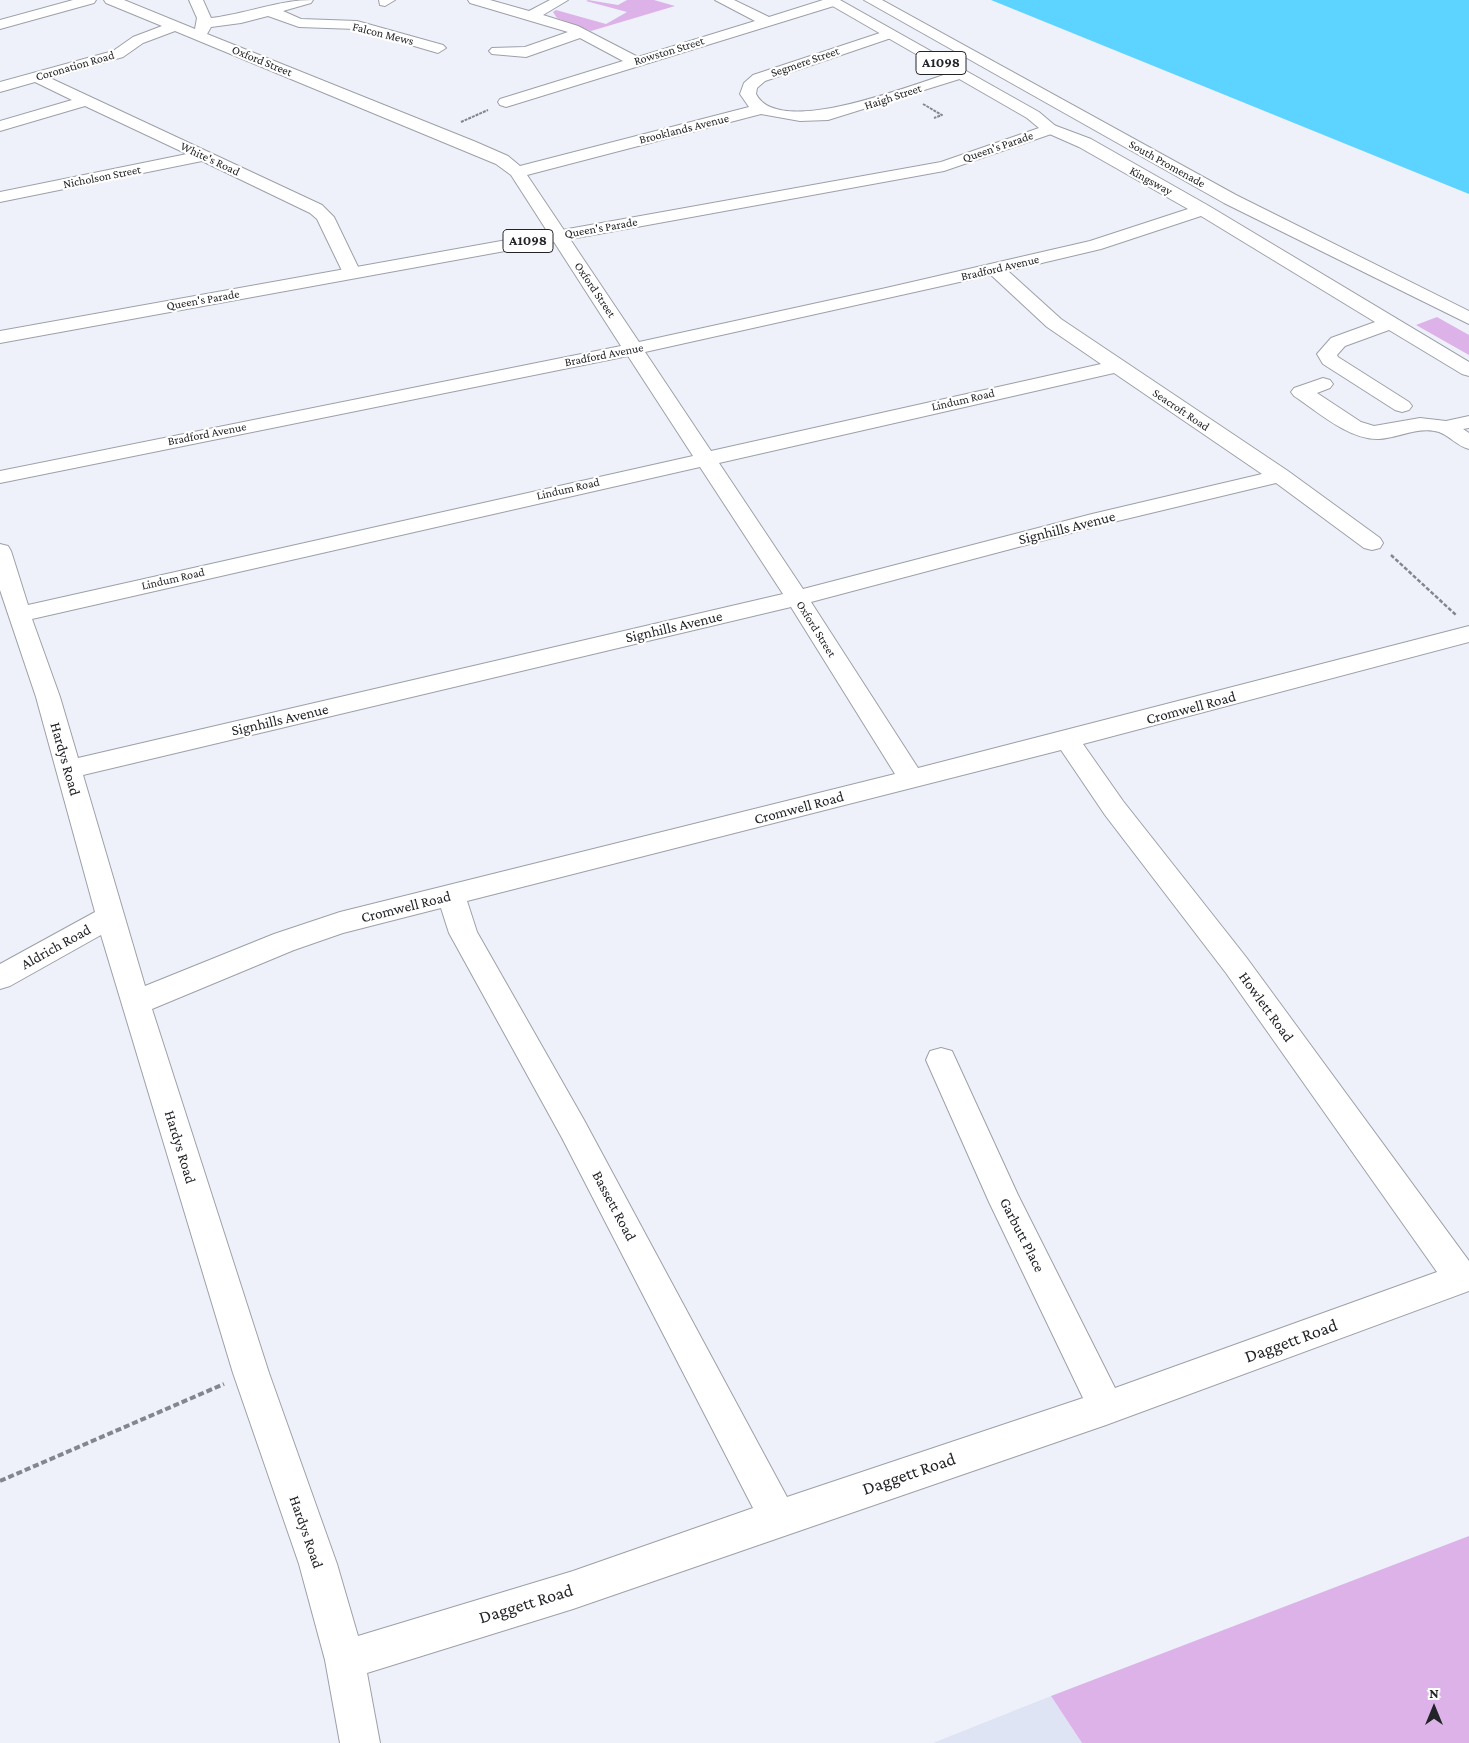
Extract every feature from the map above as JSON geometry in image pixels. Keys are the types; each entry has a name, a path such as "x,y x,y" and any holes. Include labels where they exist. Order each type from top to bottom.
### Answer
{"street":[{"path":"0,25 89,0"},
{"name":"Oxford Street","path":"111,0 176,26 202,29 502,160 517,172 797,598 912,778"},
{"path":"196,0 202,29 306,0"},
{"path":"475,0 581,33 634,62"},
{"path":"531,16 561,0"},
{"path":"722,0 767,21"},
{"name":"South Promenade","path":"871,0 1010,75 1230,199 1469,318"},
{"name":"Rowston Street","path":"506,102 831,1"},
{"name":"Kingsway","path":"831,1 1033,115 1051,129 1085,143 1203,210 1469,370"},
{"name":"Falcon Mews","path":"269,11 306,24 357,25 438,48"},
{"name":"Coronation Road","path":"0,87 118,54 138,40 176,26"},
{"path":"497,51 526,52 581,33"},
{"name":"Segmere Street","path":"762,109 752,102 748,94 750,86 759,78 889,34"},
{"name":"Haigh Street","path":"853,110 961,74"},
{"name":"White's Road","path":"36,77 316,209 325,217 352,273"},
{"path":"2,133 86,100"},
{"name":"Brooklands Avenue","path":"517,172 762,109 775,114 807,118 853,110"},
{"name":"Queen's Parade","path":"0,338 944,166 1051,129"},
{"name":"Nicholson Street","path":"0,198 204,156"},
{"name":"Bradford Avenue","path":"0,477 634,349 996,270 1095,245 1203,210"},
{"name":"Seacroft Road","path":"996,270 1054,323 1280,476 1372,543"},
{"path":"1390,323 1338,342 1327,354 1330,360 1402,406"},
{"name":"Lindum Road","path":"19,615 704,458 1117,366"},
{"path":"1323,384 1301,392 1359,429 1379,433 1420,424 1446,427 1469,422"},
{"path":"1446,427 1469,443"},
{"name":"Signhills Avenue","path":"67,770 797,598 1100,519 1280,476"},
{"name":"Hardys Road","path":"0,552 19,615 48,696 67,770 112,916 136,1003 251,1373 318,1564 345,1660 360,1743"},
{"name":"Cromwell Road","path":"136,1003 293,939 340,923 1067,740 1466,628"},
{"name":"Howlett Road","path":"1067,740 1114,808 1236,966 1465,1277"},
{"name":"Bassett Road","path":"451,895 463,933 573,1129 778,1518"},
{"name":"Aldrich Road","path":"0,978 112,916"},
{"name":"Garbutt Place","path":"941,1060 1004,1202 1106,1408"},
{"name":"Daggett Road","path":"345,1660 573,1590 778,1518 1106,1408 1465,1277"}],"path":[{"path":"438,133 506,102"},
{"path":"1372,543 1395,558 1466,628"},
{"path":"0,1481 251,1373"}],"shaded area":[{"path":"627,0 654,0 675,6 591,31 557,18 553,12 556,10 606,24 627,12 586,1 618,5"},
{"path":"1437,317 1469,335 1469,355 1416,325"},
{"path":"1469,1536 1469,1743 1082,1743 1051,1696"},
{"path":"1051,1696 1082,1743 933,1743"}],"water":[{"path":"991,0 1469,0 1469,194"}]}
